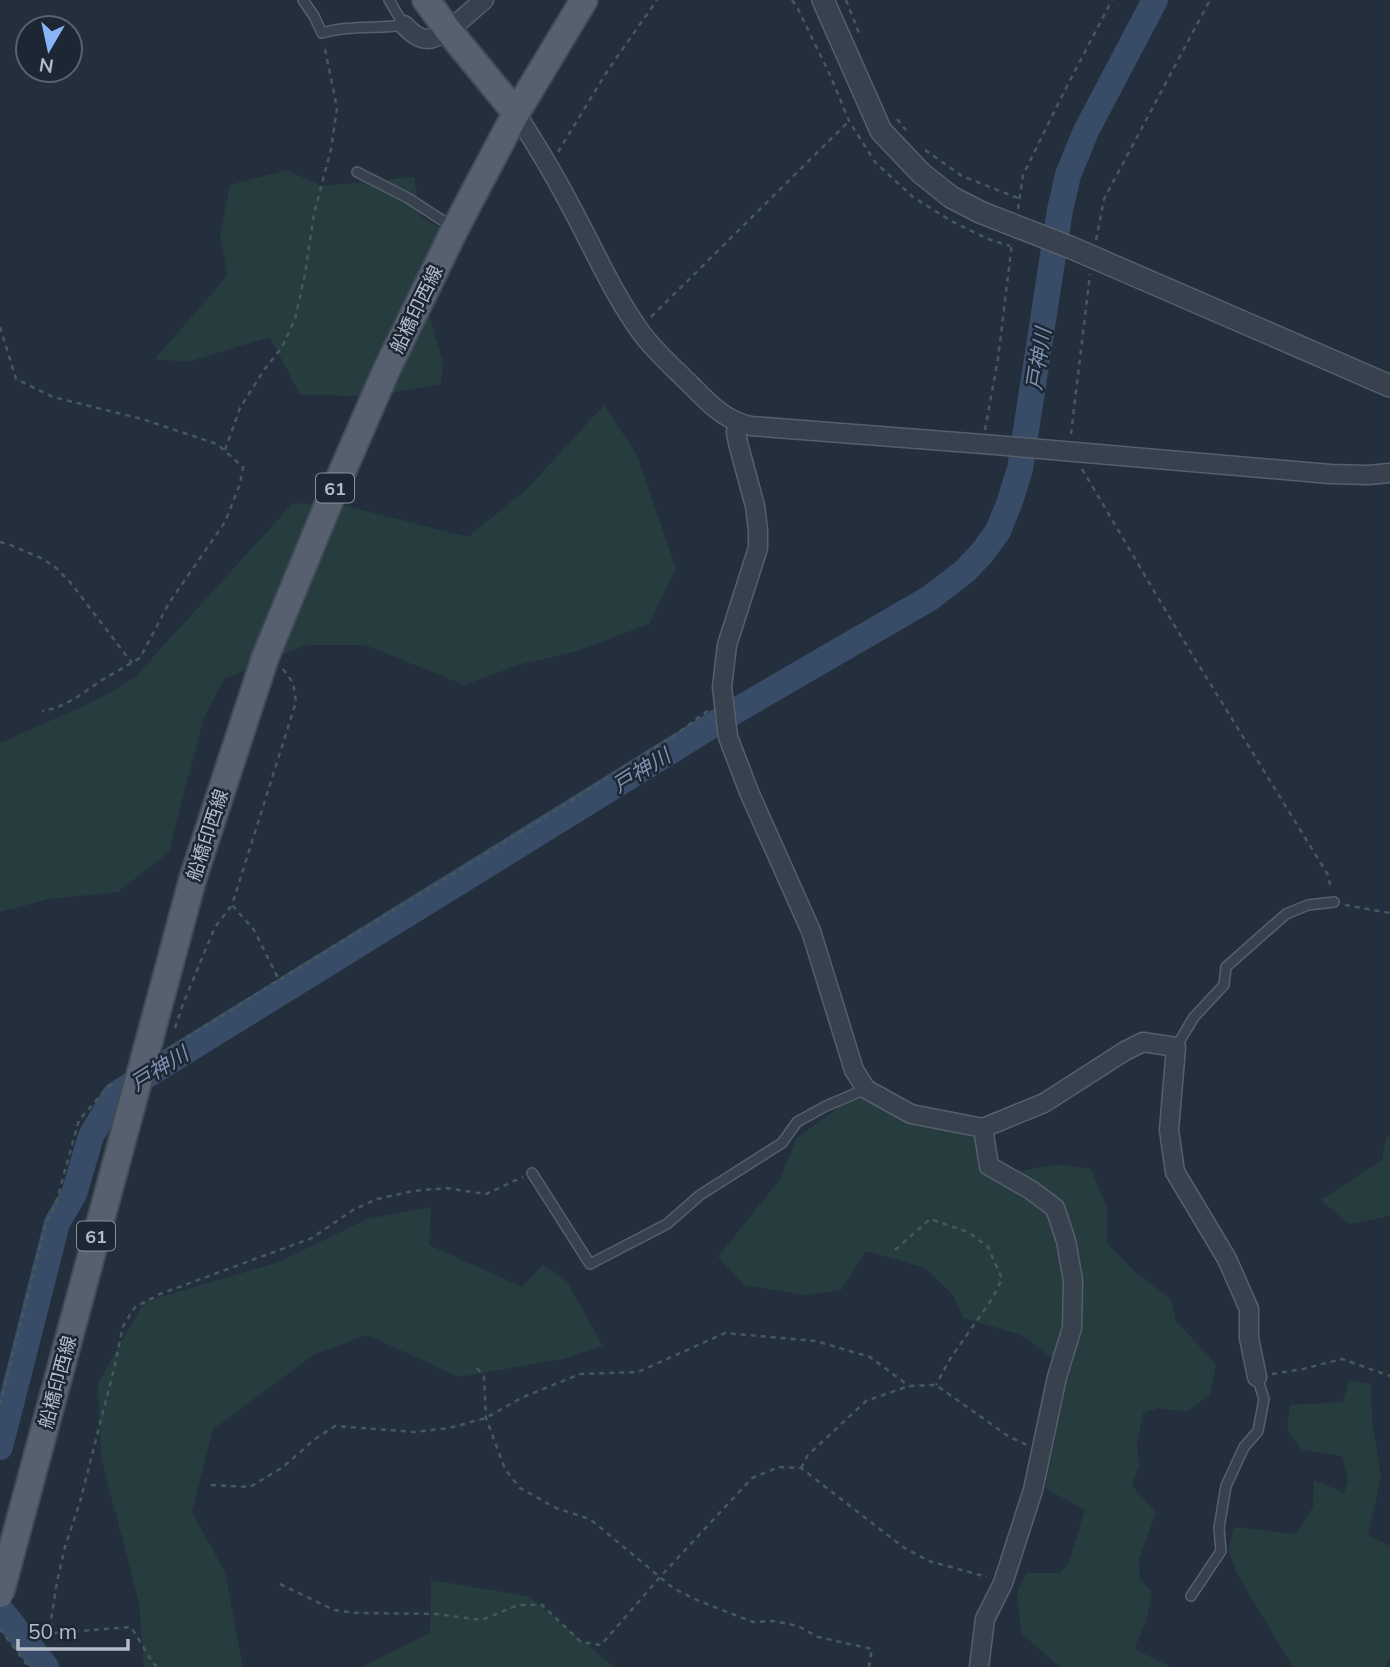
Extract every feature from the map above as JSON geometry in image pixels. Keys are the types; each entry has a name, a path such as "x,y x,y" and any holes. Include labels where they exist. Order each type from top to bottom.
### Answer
{"main road":[{"path":"426,0 447,30 516,113"},
{"name":"船橋印西線","path":"0,1594 192,878 265,658 386,371 455,229 516,113 584,0"}],"street":[{"path":"404,25 411,32 426,39 434,38 484,0"},
{"path":"823,0 881,131 920,173 951,197 980,212 1072,248 1390,386"},
{"path":"516,113 639,329 701,396 725,417 738,424 1331,474 1390,473"},
{"path":"738,424 738,443 755,506 758,548 727,645 722,687 728,737 749,792 811,930 854,1070 866,1089 911,1114 983,1128 1044,1102 1143,1042 1176,1047 1169,1130 1175,1172 1227,1259 1249,1309 1249,1338 1257,1377"},
{"path":"979,1667 985,1619 1003,1583 1032,1490 1056,1377 1072,1328 1073,1280 1066,1241 1055,1208 1031,1190 989,1166 983,1128"}],"lane":[{"path":"303,0 322,33 337,29 404,25 389,0"},
{"path":"357,172 408,198 455,229"},
{"path":"1176,1047 1194,1017 1224,985 1226,967 1286,914 1308,905 1334,902"},
{"path":"532,1172 590,1264 667,1223 700,1195 782,1143 797,1122 866,1089"},
{"path":"1191,1596 1221,1551 1219,1528 1226,1486 1244,1447 1258,1431 1264,1399 1257,1377"}],"path":[{"path":"549,167 608,71 657,0"},
{"path":"846,0 862,41"},
{"path":"1094,250 1104,200 1210,0"},
{"path":"225,450 240,408 282,347 295,319 303,285 314,214 331,149 337,108 322,33"},
{"path":"896,119 911,134"},
{"path":"639,329 849,121"},
{"path":"925,150 962,176 1019,198"},
{"path":"1091,263 1073,452 1077,462 1328,875 1334,902 1390,913"},
{"path":"0,327 16,379 53,397 142,419 217,444 243,467 240,484 225,522 169,603 141,658 56,709 42,710"},
{"path":"0,542 54,566 70,582 132,663"},
{"path":"169,1048 183,1004 215,928 232,905 296,702 293,683 281,668 265,658"},
{"path":"232,905 254,930 279,980 491,851 723,703"},
{"path":"157,1667 131,1628 54,1633 51,1620 62,1559 80,1502 114,1370 122,1326 135,1307 160,1294 312,1238 352,1210 377,1199 413,1191 446,1188 486,1194 532,1172"},
{"path":"895,1250 930,1219 968,1232 988,1247 1002,1279 936,1385"},
{"path":"211,1485 250,1487 283,1466 335,1426 415,1432 449,1428 486,1418 521,1398 580,1374 638,1372 725,1333 816,1341 870,1357 909,1386"},
{"path":"1257,1377 1342,1359 1390,1376"},
{"path":"477,1368 484,1377 486,1418 505,1469 520,1488 556,1508 590,1519 673,1588 753,1622 774,1620 799,1626 818,1637 872,1649 869,1667"},
{"path":"802,1468 808,1455 866,1401 909,1386 936,1385 1008,1436 1040,1451"},
{"path":"280,1584 334,1610 355,1613 438,1614 482,1620 517,1605 542,1605 582,1642 601,1645 752,1478 779,1467 802,1468 903,1548 929,1561 968,1570 1003,1583"},
{"path":"0,1629 29,1667"}],"green space":[{"path":"286,170 322,186 414,177 420,216 462,241 428,311 443,363 441,384 372,396 300,395 270,337 187,362 155,359 228,275 220,236 230,185"},
{"path":"604,405 637,455 676,569 649,624 574,652 521,664 464,685 365,645 306,645 224,679 203,720 169,852 118,892 49,899 0,912 0,743 99,699 135,677 293,503 346,506 468,537 527,489"},
{"path":"859,1092 918,1122 979,1139 988,1178 1056,1164 1091,1169 1107,1207 1107,1243 1137,1274 1171,1299 1176,1321 1216,1364 1210,1394 1187,1412 1158,1408 1143,1413 1137,1444 1139,1465 1132,1486 1156,1512 1139,1560 1140,1580 1152,1592 1146,1621 1134,1649 1171,1667 1060,1667 1022,1634 1017,1592 1026,1573 1060,1573 1069,1562 1085,1510 1045,1488 1069,1371 1022,1335 963,1318 953,1295 925,1268 866,1251 841,1290 804,1295 744,1285 718,1257 781,1178 796,1139"},
{"path":"1390,1134 1390,1216 1349,1224 1321,1200 1382,1160 1386,1139"},
{"path":"431,1207 429,1245 522,1287 543,1265 567,1282 603,1346 563,1359 459,1377 367,1335 315,1354 213,1429 192,1512 225,1572 243,1667 144,1667 139,1603 101,1457 98,1383 144,1302 279,1262 367,1219"},
{"path":"1349,1380 1371,1384 1372,1419 1381,1477 1368,1535 1390,1546 1390,1656 1386,1667 1293,1667 1237,1574 1228,1549 1234,1527 1296,1534 1313,1507 1314,1480 1344,1493 1348,1481 1342,1456 1302,1450 1287,1429 1290,1405 1343,1402"},
{"path":"431,1580 528,1596 614,1667 362,1667 430,1633"}],"waterway":[{"name":"戸神川","path":"0,1447 57,1223 74,1194 91,1136 115,1095 732,713 930,598 965,571 982,553 998,531 1020,469 1060,210 1068,175 1086,131 1155,0"},
{"name":"戸神川","path":"0,1609 46,1667"}]}
